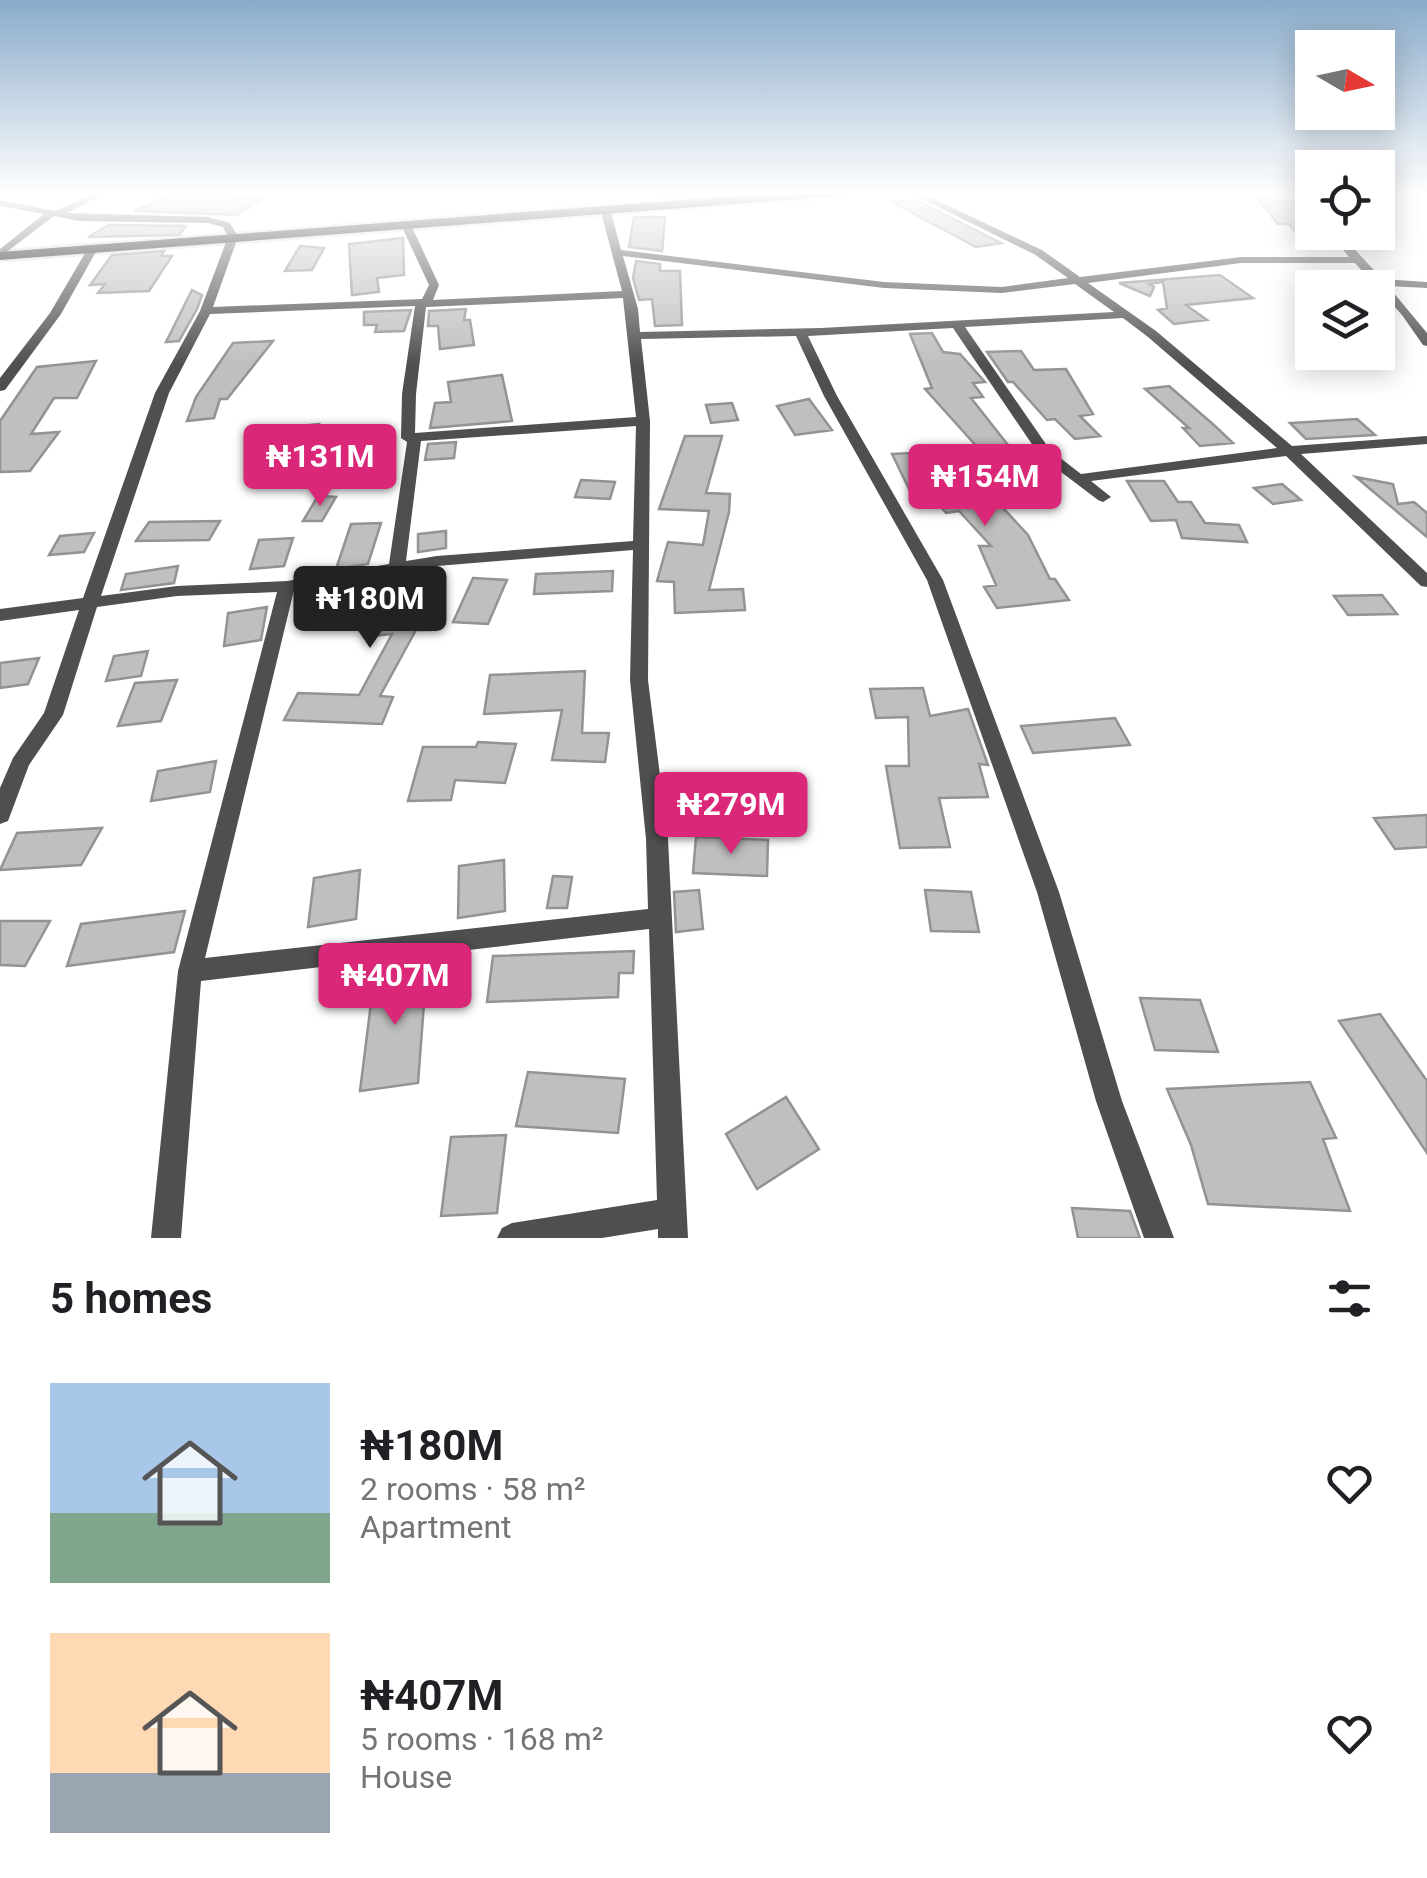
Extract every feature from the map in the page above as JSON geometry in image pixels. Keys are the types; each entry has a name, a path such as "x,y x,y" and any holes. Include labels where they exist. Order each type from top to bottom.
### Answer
{"main road":[{"path":"0,255 92,250"}],"street":[{"path":"2,382 56,314 92,250"},
{"path":"0,814 20,763 53,715 162,393 206,312 228,250"},
{"path":"418,250 434,285 420,306 408,438 643,421"},
{"path":"1033,250 1152,334 1290,451 1427,582"},
{"path":"1346,250 1364,270"},
{"path":"512,1238 672,1225 656,839 640,680 638,545 643,421 628,294 616,252 933,289 1002,290 1242,260 1354,260"},
{"path":"1395,283 1427,286"},
{"path":"206,312 628,294"},
{"path":"1395,300 1411,316 1427,342"},
{"path":"634,336 1123,316"},
{"path":"957,325 1022,425 1045,453 1103,497"},
{"path":"800,332 854,446 935,580 1048,892 1108,1102 1160,1238"},
{"path":"397,565 414,440"},
{"path":"1081,478 1290,451 1427,440"},
{"path":"0,615 177,591 288,586 397,565 638,545"},
{"path":"166,1238 190,971 288,586"},
{"path":"190,971 659,918"}],"building":[{"path":"298,250 323,250 312,270 285,271"},
{"path":"349,250 403,250 404,275 377,278 379,292 352,295"},
{"path":"164,251 161,256 172,256 149,291 98,293 105,284 90,285 112,255"},
{"path":"636,261 660,264 660,271 680,271 682,325 655,326 652,299 639,300 633,278"},
{"path":"1220,275 1253,298 1186,305 1207,320 1174,324 1158,310 1167,308 1163,282 1149,284 1154,287 1150,296 1119,283"},
{"path":"192,290 202,295 197,309 179,341 166,342"},
{"path":"466,309 464,320 470,320 474,345 440,349 438,326 428,326 429,311"},
{"path":"411,310 404,331 375,332 377,325 364,325 364,312"},
{"path":"932,333 943,352 960,354 985,382 973,383 983,397 971,398 1015,454 988,459 925,389 932,388 910,334"},
{"path":"273,341 227,399 220,399 214,418 187,421 196,397 233,343"},
{"path":"1021,351 1034,370 1066,369 1093,414 1080,416 1100,436 1075,439 1055,419 1047,420 1013,382 1008,382 987,352"},
{"path":"96,361 77,398 54,398 31,434 59,432 30,471 0,472 0,421 37,367"},
{"path":"502,375 512,421 430,428 435,403 451,402 448,382"},
{"path":"1169,386 1233,443 1200,446 1183,428 1189,428 1145,389"},
{"path":"809,399 832,430 795,435 777,406"},
{"path":"732,403 738,420 711,423 706,405"},
{"path":"1357,419 1375,435 1306,439 1290,423"},
{"path":"319,424 315,442 280,446 284,428"},
{"path":"685,436 722,436 706,493 730,494 729,512 709,590 743,589 745,610 675,613 674,582 657,581 668,542 703,545 709,511 659,509"},
{"path":"456,442 454,458 425,460 428,444"},
{"path":"941,452 951,471 976,469 993,497 1028,535 1050,579 1055,579 1069,600 997,608 984,587 996,585 979,546 991,546 959,511 946,513 929,492 911,493 892,454"},
{"path":"1356,477 1393,484 1398,504 1414,502 1427,513 1427,537"},
{"path":"581,480 615,482 610,499 575,497"},
{"path":"1127,481 1164,481 1178,502 1191,502 1205,523 1239,525 1247,542 1182,538 1176,520 1151,521"},
{"path":"1282,484 1301,500 1273,504 1254,488"},
{"path":"318,496 336,497 322,521 303,521"},
{"path":"220,521 209,540 136,541 149,522"},
{"path":"381,523 368,564 336,569 351,524"},
{"path":"446,531 446,548 418,552 418,534"},
{"path":"94,533 84,552 49,555 60,536"},
{"path":"293,538 284,566 250,569 259,540"},
{"path":"178,566 174,583 121,590 126,574"},
{"path":"613,571 612,591 534,594 536,574"},
{"path":"473,578 507,580 488,624 453,622"},
{"path":"363,582 363,595 440,587 430,630 416,630 380,696 393,697 382,724 284,720 298,693 359,695 392,634 370,636 372,622 337,624 340,613 324,614 332,587"},
{"path":"1382,595 1397,614 1348,615 1334,596"},
{"path":"267,607 261,640 224,646 228,613"},
{"path":"148,651 141,676 106,681 114,656"},
{"path":"39,658 28,684 0,688 0,663"},
{"path":"585,671 582,733 609,733 605,762 552,760 562,710 484,714 490,675"},
{"path":"177,680 161,721 118,726 135,683"},
{"path":"923,688 930,716 968,709 988,765 979,764 988,797 939,798 950,847 900,848 886,766 909,766 908,717 876,718 870,689"},
{"path":"1115,718 1130,745 1033,753 1021,726"},
{"path":"478,742 516,744 505,783 455,780 451,800 408,801 423,747 476,747"},
{"path":"216,761 210,792 151,801 158,771"},
{"path":"1427,815 1427,847 1395,849 1374,818"},
{"path":"102,828 81,865 0,870 17,833"},
{"path":"696,837 768,840 767,876 693,873"},
{"path":"504,860 505,911 458,918 459,866"},
{"path":"360,870 356,919 308,927 314,878"},
{"path":"553,876 572,877 567,908 547,908"},
{"path":"699,890 703,929 676,932 674,892"},
{"path":"925,890 971,892 979,932 931,931"},
{"path":"185,911 174,952 67,966 81,924"},
{"path":"0,921 50,921 25,966 0,965"},
{"path":"634,951 633,973 619,973 618,997 487,1002 493,956"},
{"path":"427,964 418,1083 360,1091 375,971"},
{"path":"1140,998 1200,1000 1218,1052 1155,1050"},
{"path":"1380,1014 1427,1081 1427,1153 1339,1021"},
{"path":"528,1072 625,1079 618,1133 516,1126"},
{"path":"1310,1082 1336,1138 1323,1139 1350,1211 1208,1204 1191,1145 1167,1089"},
{"path":"786,1097 819,1149 757,1189 726,1134"},
{"path":"506,1135 497,1213 441,1216 451,1137"},
{"path":"1072,1208 1130,1211 1140,1238 1078,1238"}]}
